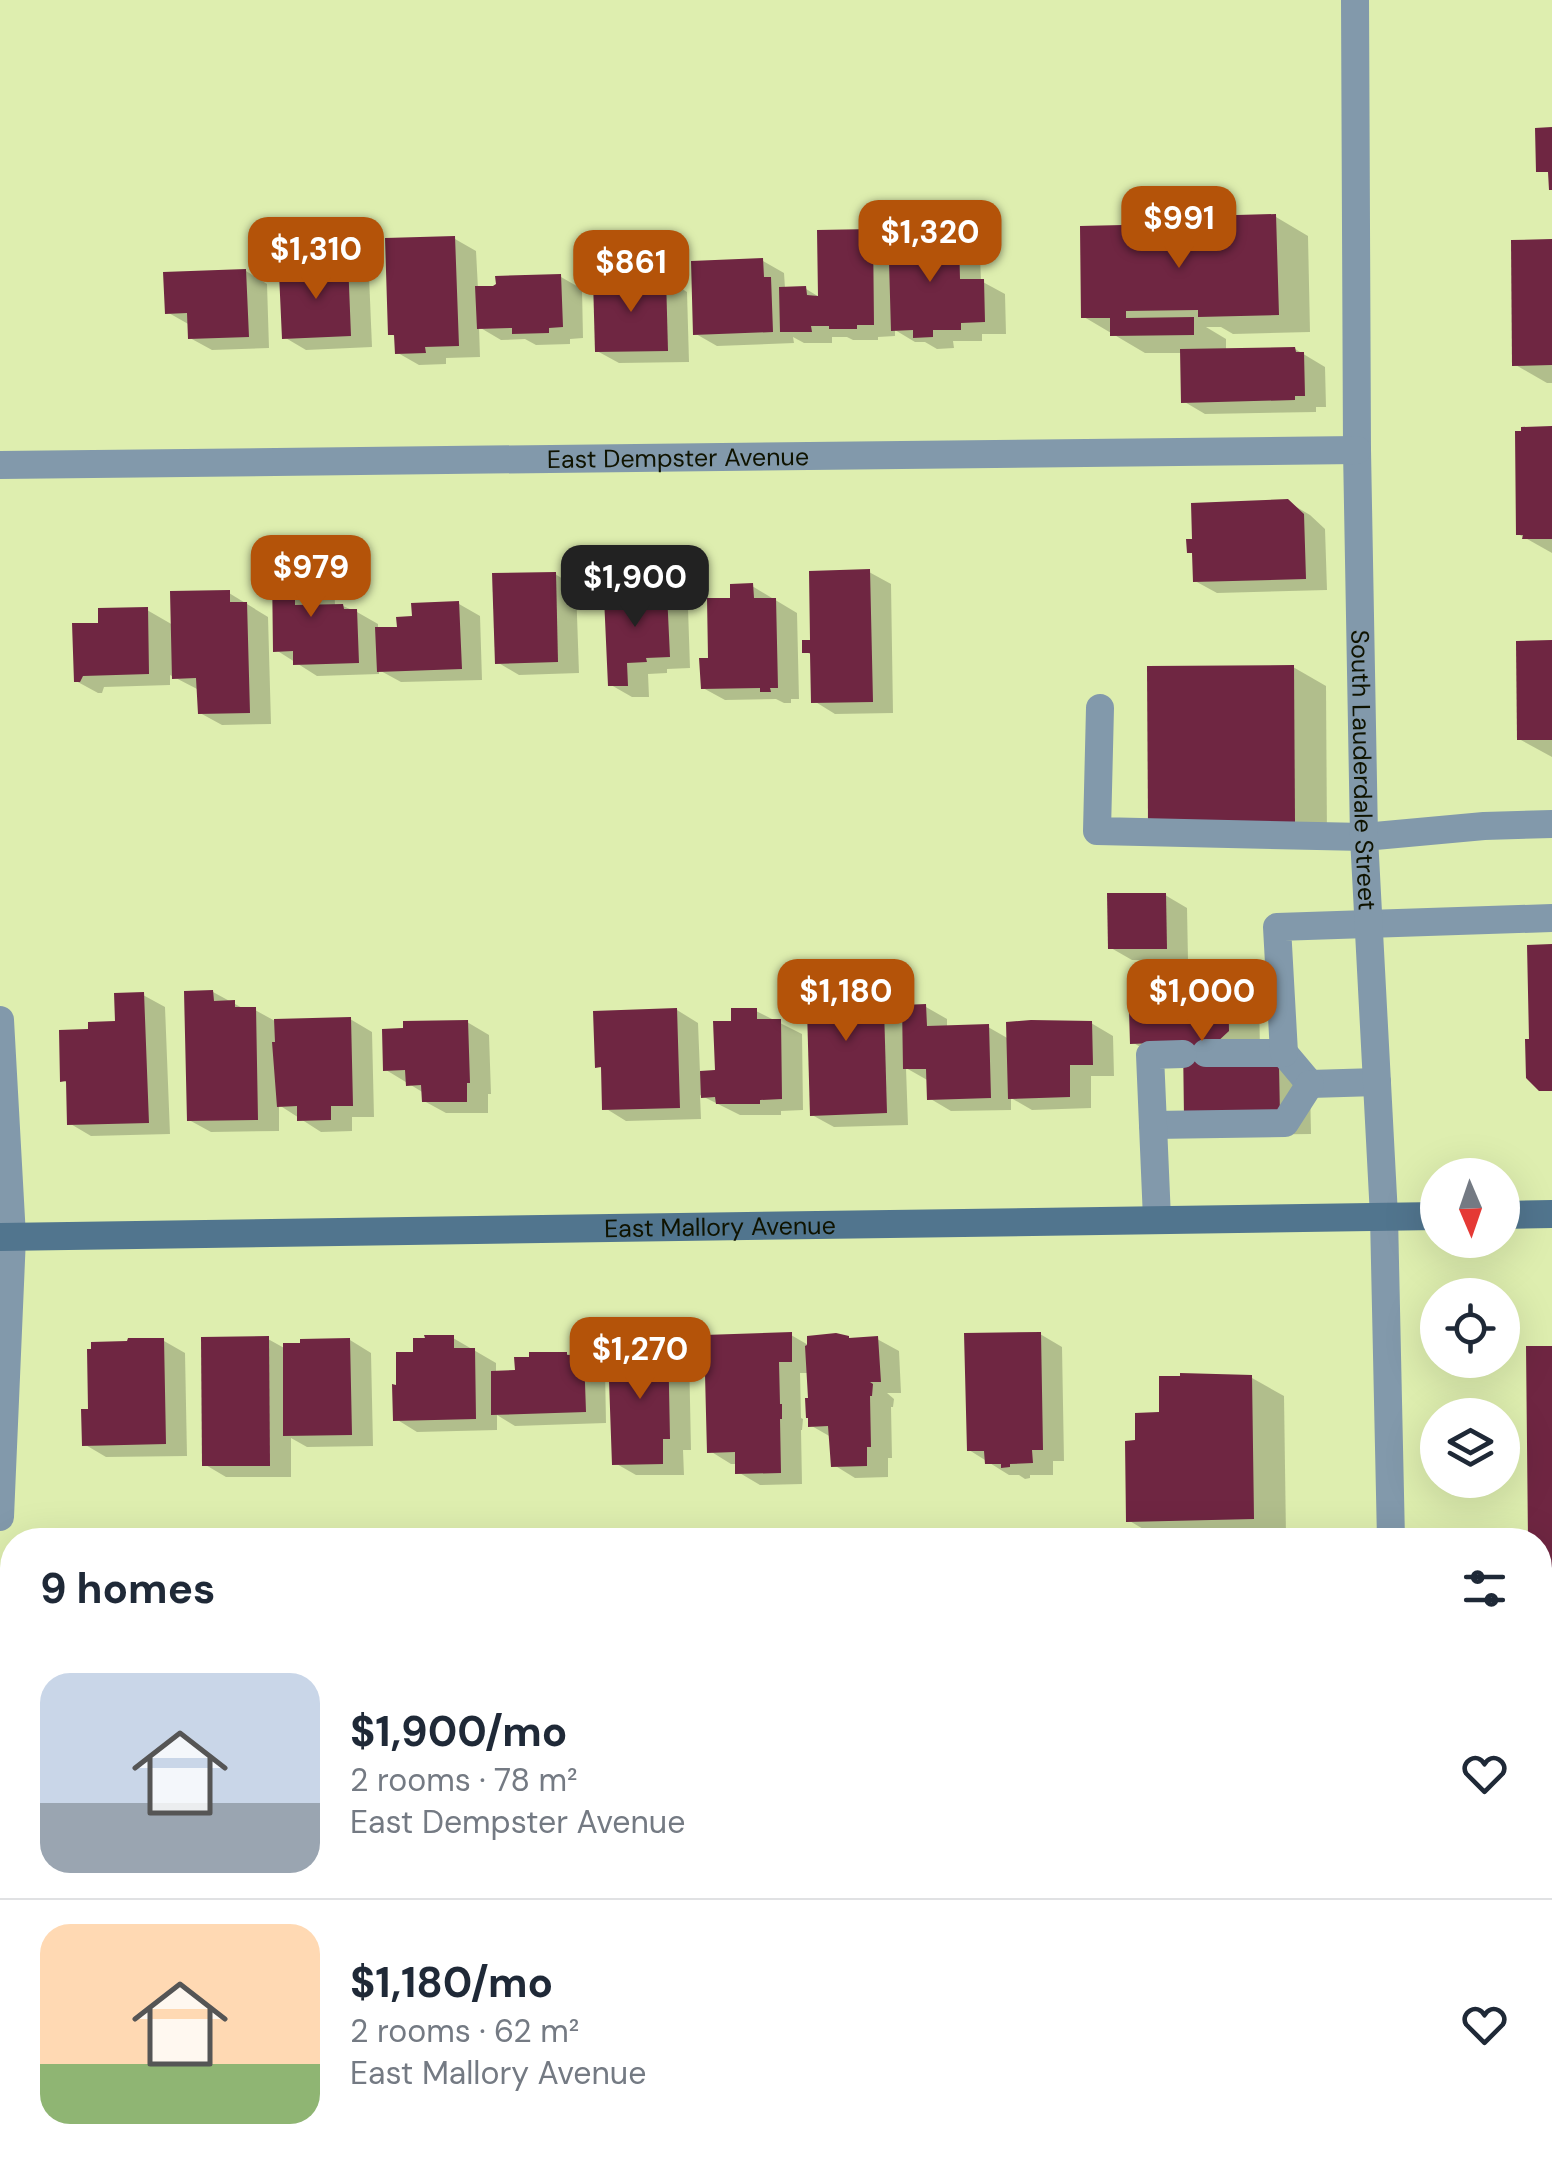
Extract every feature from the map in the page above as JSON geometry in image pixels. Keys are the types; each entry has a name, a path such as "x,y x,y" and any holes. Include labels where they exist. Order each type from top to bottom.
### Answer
{"main road":[{"path":"1520,1215 1552,1214"},
{"name":"East Mallory Avenue","path":"6,1237 1420,1216"}],"street":[{"name":"South Lauderdale Street","path":"1355,0 1364,836 1384,1216 1391,1528"},
{"name":"East Dempster Avenue","path":"0,465 1357,450"},
{"path":"1100,708 1097,831 1364,836 1552,824"},
{"path":"1310,1084 1284,1052 1277,927 1552,918"},
{"path":"0,1020 6,1237 0,1517"},
{"path":"1157,1220 1150,1055 1284,1052"},
{"path":"1310,1084 1377,1082"},
{"path":"1153,1125 1284,1123 1310,1084"}],"building":[{"path":"1552,127 1549,190 1548,172 1536,172 1535,128"},
{"path":"1276,214 1279,315 1198,317 1198,310 1126,311 1126,318 1194,317 1194,335 1110,336 1110,318 1081,318 1080,226 1166,224 1166,217"},
{"path":"920,225 919,241 959,240 960,279 984,279 985,322 961,323 961,330 933,330 933,337 913,338 913,330 891,331 888,227"},
{"path":"873,229 874,325 857,325 857,329 811,326 812,332 780,332 779,287 806,286 807,295 818,296 817,230"},
{"path":"455,236 459,346 425,347 426,353 395,354 394,335 388,335 385,238"},
{"path":"1552,239 1552,365 1512,366 1511,240"},
{"path":"763,258 764,277 771,277 773,332 693,335 691,261"},
{"path":"348,261 351,336 282,339 279,273 320,271 320,262"},
{"path":"246,269 249,337 188,339 187,313 165,314 163,272"},
{"path":"561,274 563,327 549,328 549,333 512,334 512,328 477,329 475,286 493,286 495,276"},
{"path":"666,277 668,351 595,352 593,279"},
{"path":"1295,347 1296,352 1304,352 1305,396 1295,396 1295,400 1181,403 1180,349"},
{"path":"1552,426 1552,539 1522,539 1523,535 1516,535 1515,431 1521,431 1521,427"},
{"path":"1288,499 1304,514 1306,579 1193,582 1192,553 1187,553 1186,539 1192,539 1191,503"},
{"path":"313,554 314,596 295,596 295,605 343,604 344,609 357,609 359,663 293,665 293,651 273,652 272,569 294,569 293,555"},
{"path":"870,569 873,702 811,703 810,653 802,653 802,640 810,640 809,571"},
{"path":"556,572 558,662 495,664 492,573"},
{"path":"648,580 649,594 667,593 670,657 627,663 628,686 608,686 604,597 630,593 629,581"},
{"path":"753,583 754,598 776,598 778,688 770,688 771,692 760,692 760,688 701,689 699,658 708,658 707,598 730,598 730,584"},
{"path":"230,590 230,602 247,602 250,713 198,714 196,678 172,679 170,591"},
{"path":"459,601 462,669 377,672 375,627 397,627 396,617 412,616 411,603"},
{"path":"148,607 149,674 83,676 80,682 74,682 72,623 98,623 98,608"},
{"path":"1552,640 1552,740 1517,740 1516,641"},
{"path":"1294,665 1295,822 1148,823 1147,666"},
{"path":"1107,893 1166,893 1167,949 1108,949"},
{"path":"1552,944 1552,1091 1539,1091 1526,1078 1527,945"},
{"path":"1157,964 1192,964 1192,978 1228,977 1229,1031 1215,1044 1279,1065 1280,1116 1184,1118 1183,1042 1130,1044 1128,977 1157,976"},
{"path":"883,972 887,1113 810,1116 806,974"},
{"path":"213,990 214,1001 235,1000 235,1007 256,1007 258,1120 187,1121 184,991"},
{"path":"144,992 149,1123 67,1125 66,1081 60,1082 59,1030 88,1029 88,1022 115,1021 114,993"},
{"path":"926,1004 927,1026 989,1024 991,1098 927,1100 926,1069 903,1069 902,1005"},
{"path":"677,1008 680,1108 602,1110 601,1067 595,1068 593,1011"},
{"path":"731,1008 757,1008 757,1019 781,1019 782,1099 760,1100 760,1104 716,1104 715,1097 701,1098 700,1071 715,1070 713,1021 731,1021"},
{"path":"351,1017 353,1106 331,1106 331,1120 297,1121 297,1106 277,1107 274,1019"},
{"path":"468,1020 467,1102 422,1102 421,1085 406,1086 405,1070 383,1071 382,1029 403,1028 403,1021"},
{"path":"1092,1021 1093,1065 1070,1065 1070,1097 1008,1099 1006,1022"},
{"path":"792,1332 792,1362 779,1362 781,1473 735,1474 735,1452 707,1453 704,1335"},
{"path":"1041,1332 1043,1450 1032,1450 1033,1463 1001,1468 1001,1464 985,1464 984,1451 967,1451 964,1333"},
{"path":"836,1333 849,1338 878,1336 881,1382 870,1382 871,1447 867,1447 867,1466 831,1467 828,1426 808,1427 807,1336"},
{"path":"424,1335 454,1335 454,1348 475,1348 476,1419 393,1421 396,1352 413,1352 413,1338 425,1338"},
{"path":"269,1336 270,1466 202,1466 201,1337"},
{"path":"668,1337 670,1439 663,1439 663,1464 612,1465 608,1352 633,1351 633,1338"},
{"path":"164,1338 166,1444 82,1446 81,1409 88,1409 87,1349 91,1349 91,1342"},
{"path":"350,1338 352,1435 283,1436 283,1343"},
{"path":"1526,1346 1552,1346 1552,1528 1528,1528"},
{"path":"529,1352 584,1354 586,1412 491,1415 491,1371 515,1370 514,1357 529,1357"},
{"path":"1252,1375 1254,1519 1126,1522 1125,1441 1135,1440 1135,1413 1159,1412 1159,1376"}]}
